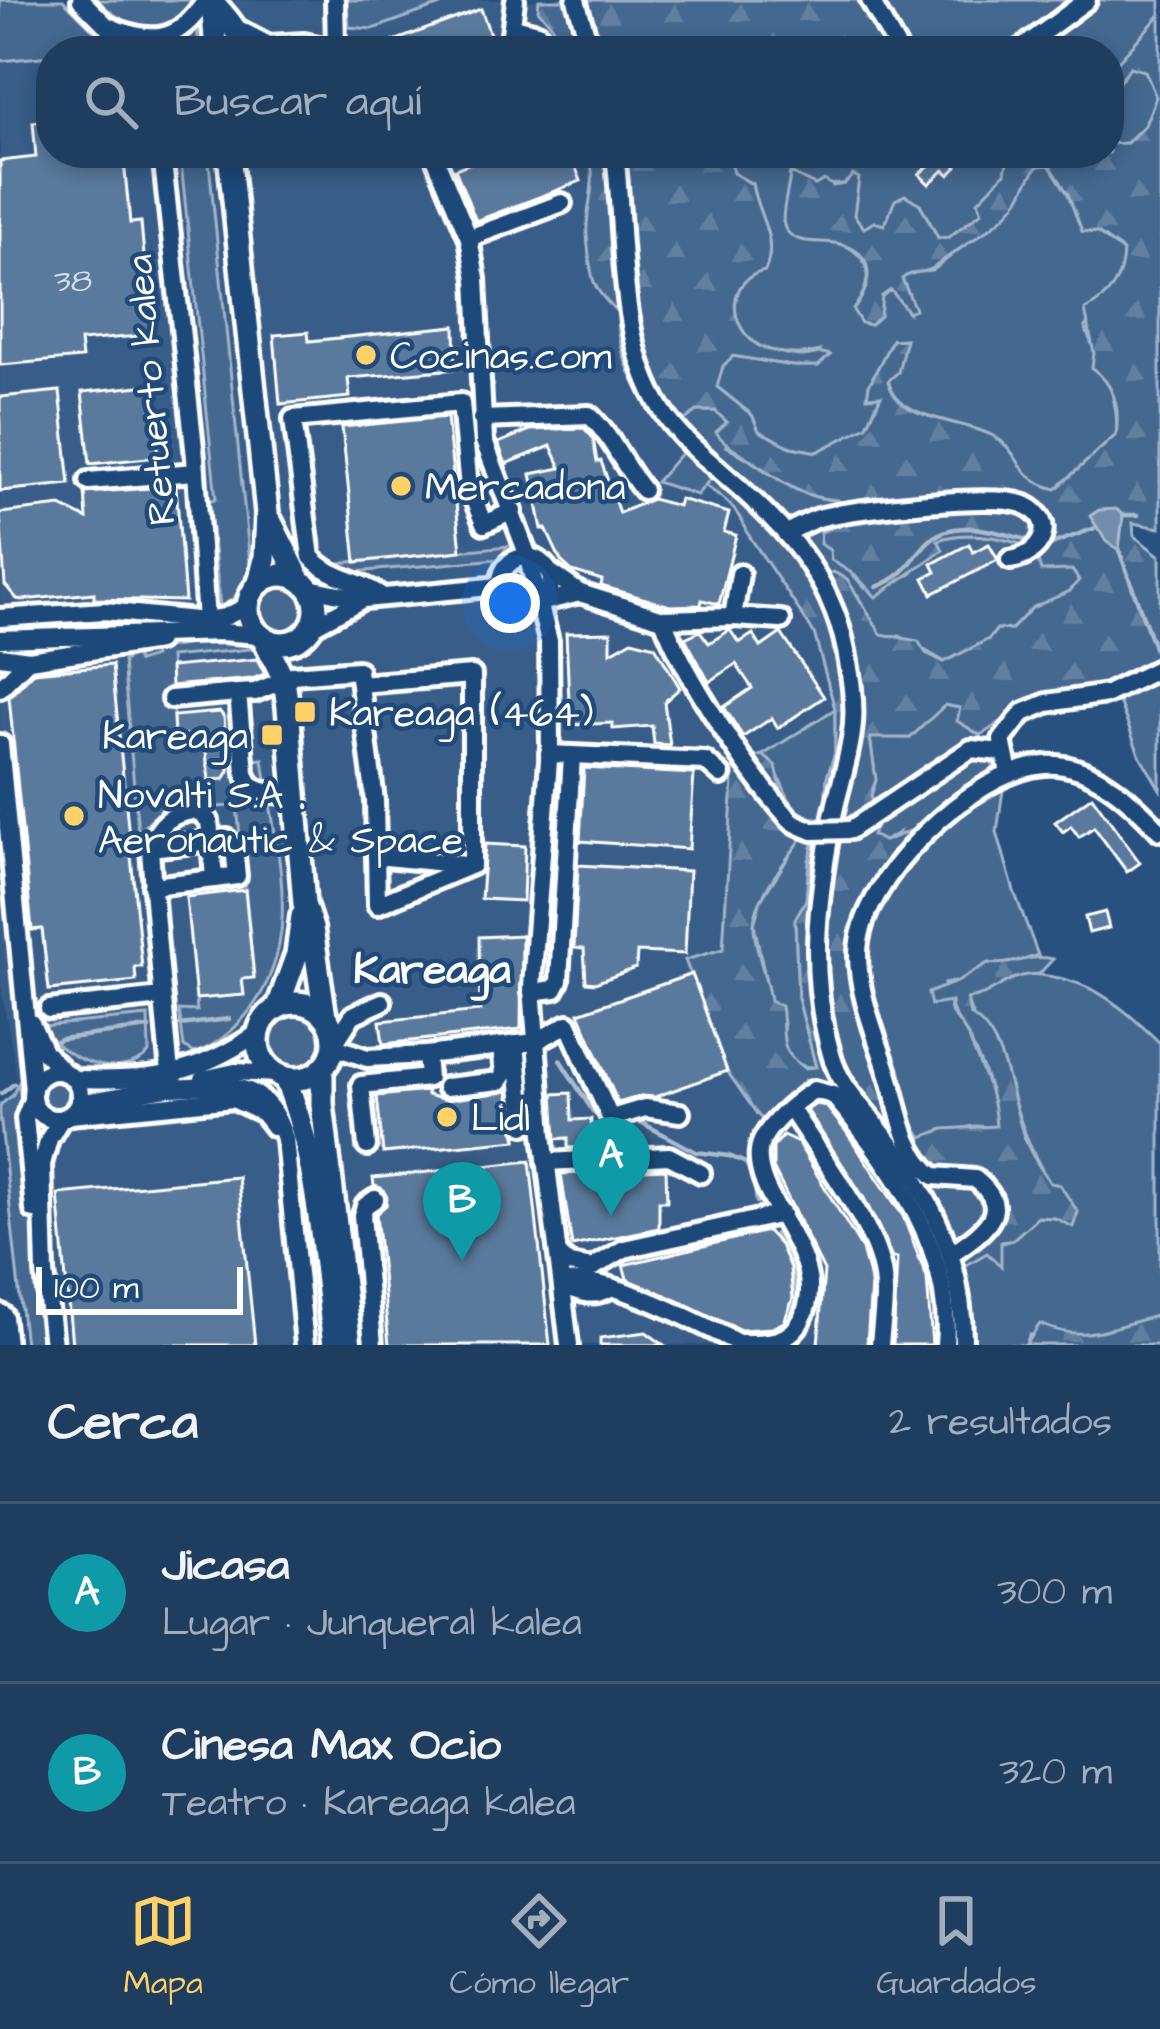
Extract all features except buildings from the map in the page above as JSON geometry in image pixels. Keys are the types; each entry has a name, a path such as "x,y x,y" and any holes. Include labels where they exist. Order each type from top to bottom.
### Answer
{"highway":[{"path":"0,1317 3,1345"}],"main road":[{"path":"210,0 237,36"},
{"path":"210,0 214,36"},
{"path":"231,168 267,513 265,559 248,606 251,625 288,677"},
{"path":"267,513 316,608 288,677 304,904 297,954 278,1007 258,1033 261,1057 281,1076 304,1130 334,1345"},
{"path":"260,583 280,575 305,584"},
{"path":"261,637 284,644 308,632"},
{"path":"304,904 333,1046 322,1069 322,1104 350,1345"},
{"path":"278,1007 304,1004 326,1017"},
{"path":"281,1076 311,1076 322,1069"}],"street":[{"path":"81,0 118,36"},
{"path":"170,36 210,0"},
{"path":"335,0 338,36"},
{"path":"512,36 515,0"},
{"path":"576,0 587,36"},
{"path":"870,0 890,36"},
{"path":"1038,36 1087,0"},
{"path":"108,26 139,36"},
{"path":"233,27 246,36"},
{"path":"514,27 539,36"},
{"name":"Retuerto kalea","path":"164,168 206,621"},
{"path":"439,168 469,238 481,344 484,441 528,557 549,641 549,754 532,992 518,1044 502,1079 446,1088"},
{"path":"616,168 631,337 641,369 679,432 788,532 811,562 829,597 845,647 853,723 815,935 818,998 832,1059 846,1089 919,1172 975,1179 993,1196 990,1223 952,1253"},
{"path":"469,238 562,203"},
{"path":"374,598 369,587 335,578 311,557 292,418 461,403 469,488 484,524 513,512"},
{"path":"482,419 589,415 605,430 624,466 644,490"},
{"path":"89,481 195,472"},
{"path":"788,532 845,513 989,500 1024,505 1039,517 1040,548 1026,558 1010,560"},
{"path":"500,586 506,567 528,557 580,593 663,619 781,620"},
{"path":"540,603 550,588 548,570"},
{"path":"734,617 740,574"},
{"path":"305,584 374,598 500,586"},
{"path":"500,586 515,604 524,607 580,593"},
{"path":"308,632 374,598"},
{"path":"0,639 206,621 248,606"},
{"path":"0,618 105,611 206,621"},
{"path":"663,619 676,652 752,769 792,822 813,831 850,830 970,749 1002,752"},
{"path":"0,656 28,660 132,647 188,633"},
{"path":"82,634 261,637"},
{"path":"0,688 28,660"},
{"path":"171,699 255,692 288,677 358,670 375,801 377,905 472,865"},
{"path":"1010,773 1002,740 1023,712 1047,703 1107,694 1156,671"},
{"path":"360,684 472,675 472,865"},
{"path":"238,693 247,781 257,790 296,796"},
{"path":"0,744 32,1095 46,1117 171,1081 258,1033"},
{"path":"549,754 705,761 721,775"},
{"path":"532,992 555,989 559,981 572,755"},
{"path":"963,1345 960,1279 910,1149 862,984 857,953 865,916 883,880 911,846 1010,773 1047,765 1083,772 1128,797 1160,831"},
{"path":"152,886 214,879 205,815 186,811 160,825 149,848 152,886 171,1081"},
{"path":"149,848 212,841"},
{"path":"376,856 472,865"},
{"path":"49,1009 163,997"},
{"path":"25,999 38,1042 80,1090 49,1139 42,1164 53,1345"},
{"path":"382,1002 353,1016 333,1046 367,1058 426,1055 518,1044 568,1024 609,1115 645,1108 680,1113"},
{"path":"518,1044 524,1125"},
{"path":"518,1044 547,1162 569,1345"},
{"path":"426,1055 428,1078"},
{"path":"45,1272 38,1250 26,1107 47,1072 238,1088 266,1100 274,1110 285,1139 283,1150"},
{"path":"171,1081 235,1072 281,1076"},
{"path":"367,1146 361,1085 487,1074"},
{"path":"238,1088 249,1106"},
{"path":"562,1285 581,1294 610,1288 705,1323 739,1344 791,1340 806,1313 805,1264 758,1155 762,1138 814,1090 832,1095 910,1199 937,1259 947,1316 945,1345"},
{"path":"70,1112 233,1099 263,1113 283,1150 305,1345"},
{"path":"791,1109 870,1236 881,1263 885,1288 880,1345"},
{"path":"547,1162 668,1156 701,1173"},
{"path":"374,1345 362,1215 364,1206 375,1198"},
{"path":"559,1255 582,1269 624,1249 782,1214"},
{"path":"602,1263 610,1288"}],"shaded area":[{"path":"0,0 97,0 115,16 181,18 195,0 539,0 539,10 555,36 36,36 36,168 594,168 586,233 594,281 618,316 617,335 627,366 661,427 682,452 697,495 705,486 740,514 746,531 814,633 835,709 763,755 735,763 723,950 685,961 727,1071 757,1114 763,1118 805,1080 839,1090 915,1195 952,1345 39,1345 20,1093 0,982"},
{"path":"1116,509 1123,515 1119,550 1106,541 1090,516"}],"green space":[{"path":"0,0 63,0 99,36 36,36 36,57 0,61"},
{"path":"97,0 195,0 171,22 147,27 123,20"},
{"path":"347,0 454,0 373,29 349,27"},
{"path":"539,0 860,0 879,36 555,36 538,10"},
{"path":"860,0 1160,0 1160,15 1145,33 1130,67 1145,70 1156,97 1145,125 1124,143 1124,36 879,36"},
{"path":"1160,15 1160,528 1133,523 1134,536 1160,556 1160,656 1110,682 1020,710 980,735 957,721 960,708 945,705 910,738 870,738 876,780 871,795 877,823 872,835 884,841 910,831 861,902 850,953 855,988 888,1094 922,1137 944,1129 996,1126 986,1079 951,1002 931,1005 928,993 988,963 1053,959 1039,974 1016,978 967,999 970,1015 1000,1054 1031,1152 1050,1183 1060,1185 1078,1212 1073,1227 1055,1218 1038,1217 1012,1240 1001,1242 1001,1266 987,1253 963,1267 945,1261 839,1090 805,1080 762,1119 757,1114 727,1071 685,960 723,949 734,763 763,755 776,766 782,794 802,817 819,818 770,885 754,925 770,1001 781,1006 789,1054 804,1068 816,1067 798,998 795,919 806,900 812,847 824,822 827,777 835,753 835,709 814,633 735,510 705,486 711,478 756,508 812,581 833,572 847,579 881,634 918,641 926,653 944,662 989,639 997,629 1011,630 1032,608 1070,591 1079,580 1072,570 1041,571 1038,561 1045,552 978,535 938,540 943,550 876,597 831,560 830,550 820,544 821,532 850,520 837,500 799,491 729,446 716,432 727,422 715,411 697,411 685,420 676,413 662,394 636,332 598,290 587,235 591,168 732,168 752,184 770,248 765,271 744,282 738,292 740,325 765,348 797,356 830,355 818,366 733,356 723,366 717,387 752,415 759,431 791,447 817,452 867,426 881,396 867,397 869,385 892,340 906,339 898,372 888,381 905,405 993,436 1033,479 1056,489 1116,435 1114,397 1092,368 1094,353 1085,310 1113,286 1123,251 1098,233 1082,231 1052,168 1124,168 1124,143 1145,125 1156,97 1145,71 1130,67 1124,75 1124,55"},
{"path":"197,23 198,36 180,36"},
{"path":"182,168 210,168 251,573 234,598 220,607 209,500 216,499"},
{"path":"732,168 1006,168 979,201 982,212 949,237 939,239 920,204 896,200 884,225 864,228 854,216 844,184 815,185 790,174 783,222 837,241 863,260 865,289 853,310 892,290 908,312 909,294 902,279 909,273 932,271 1005,213 1036,168 1051,168 1068,194 1082,231 1098,233 1123,252 1122,274 1085,327 1112,393 1116,435 1056,489 1042,484 993,436 905,404 888,380 898,372 901,356 892,340 869,386 881,394 867,426 817,452 791,447 759,431 752,415 716,386 723,366 733,356 818,366 820,351 770,350 755,343 739,324 738,291 765,270 770,248 752,184"},
{"path":"1006,168 1037,168 1002,218 932,269 902,279 915,309 908,312 891,290 882,296 880,316 870,325 861,323 853,310 867,281 861,255 833,243 804,241 784,225 790,173 815,185 824,180 833,186 853,175 859,178 854,215 864,228 874,222 884,225 895,200 905,195 920,204 938,238 949,237 982,212 978,201"},
{"path":"618,316 697,411 715,411 728,422 726,446 805,494 837,500 851,520 830,526 830,550 865,588 910,575 923,560 942,550 937,540 965,535 1046,552 1038,561 1072,570 1079,581 1070,591 1032,608 1011,630 997,629 989,639 945,662 900,636 881,635 864,613 858,595 812,581 711,478 697,495 656,482 682,452 658,422 629,371"},
{"path":"508,546 498,559 355,572 329,564"},
{"path":"281,584 300,591 307,610 300,629 281,636 262,629 255,610 262,591"},
{"path":"223,639 252,642 261,648 170,657 174,736 204,734 209,780 224,779 233,762 263,759 279,858 282,924 266,985 247,1014 224,1037 195,1053 184,1047 179,1010 197,1011 196,999 243,995 242,979 254,977 237,806 162,809 138,832 123,661 135,655 138,662 154,657 153,650"},
{"path":"1160,656 1160,789 1139,754 1112,683"},
{"path":"944,705 960,708 958,721 980,735 1003,790 997,832 1038,955 1007,966 988,963 944,984 952,1014 965,1029 994,1100 996,1127 973,1126 922,1137 888,1094 849,953 861,902 898,833 883,842 872,835 877,823 871,795 876,780 870,737 910,738"},
{"path":"835,709 835,753 827,777 824,822 809,860 806,900 795,920 798,998 816,1067 807,1067 785,1048 784,1023 770,1001 754,924 761,900 818,819 790,801 763,755"},
{"path":"1013,974 1058,978 1095,991 1160,1043 1160,1315 1094,1337 1029,1335 1026,1345 952,1345 945,1261 1012,1240 1038,1217 1055,1218 1066,1195 1060,1185 1050,1183 1042,1169 999,1057 969,1008 967,998"},
{"path":"296,1012 316,1021 325,1041 316,1061 296,1070 276,1061 267,1041 276,1021"},
{"path":"148,1016 149,1053 122,1066 76,1057 42,1026"},
{"path":"56,1080 66,1084 70,1094 66,1104 56,1108 46,1104 42,1094 46,1084"},
{"path":"18,1084 44,1345 25,1345 0,1115 0,1105"},
{"path":"1160,1315 1160,1345 1026,1345 1040,1324 1086,1333"}],"waterway":[{"path":"1123,515 1138,515"},
{"path":"877,587 901,573 927,543 950,530 978,528 1031,541"},
{"path":"1052,544 1095,528"},
{"path":"1119,550 1160,664"},
{"path":"180,1025 229,1019"},
{"path":"50,1044 149,1028"},
{"path":"560,1060 594,1113 607,1123"},
{"path":"1,1094 14,1084"},
{"path":"635,1119 696,1152 746,1163 757,1202"},
{"path":"775,1234 793,1275 789,1320"}],"place":[{"name":"Cocinas.com","path":"366,355"},
{"name":"Mercadona","path":"401,486"},
{"name":"Kareaga (464)","path":"305,712"},
{"name":"Kareaga","path":"272,735"},
{"name":"Novalti S.A . Aeronautic & Space","path":"74,816"},
{"name":"Lidl","path":"447,1117"},
{"name":"Jicasa","path":"611,1216"},
{"name":"Cinesa Max Ocio","path":"462,1261"}],"district":[{"name":"Kareaga","path":"432,968"}]}
